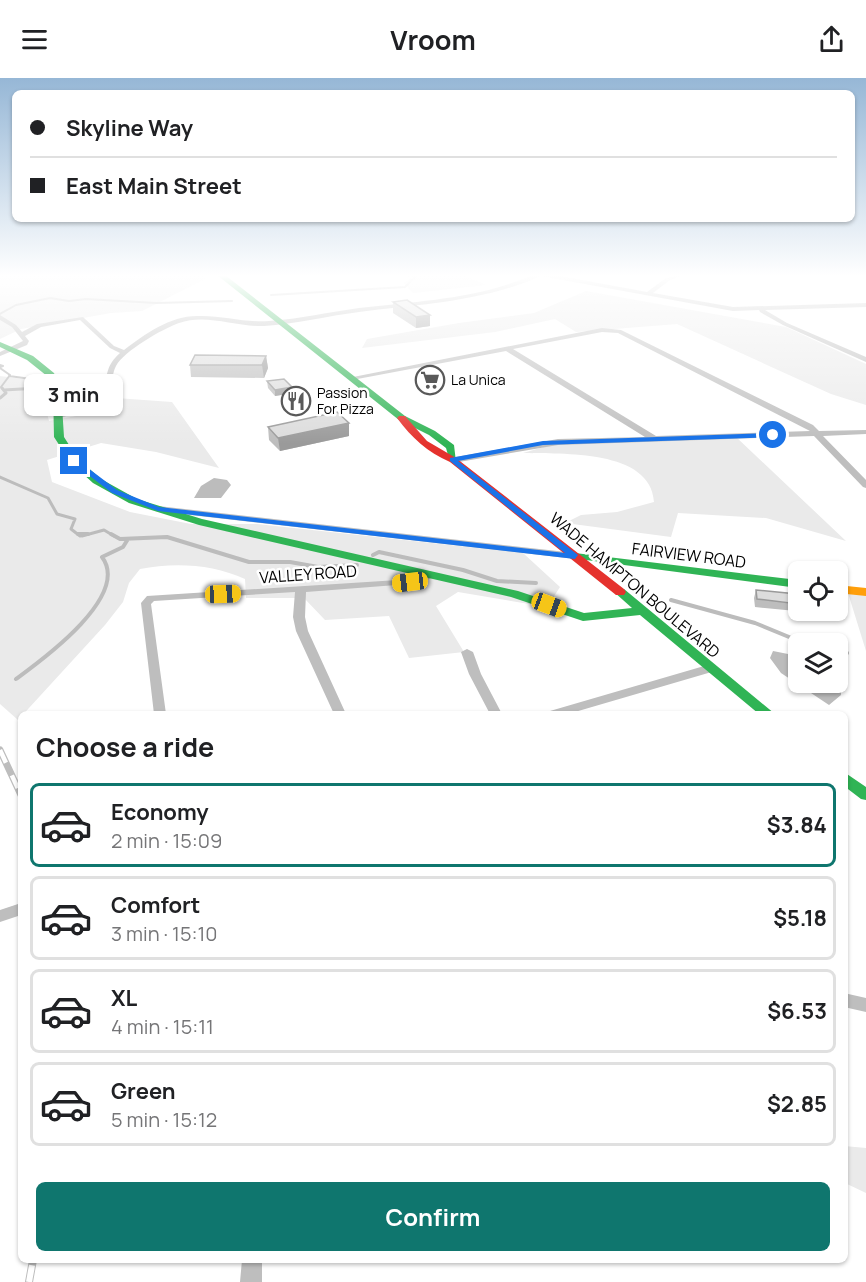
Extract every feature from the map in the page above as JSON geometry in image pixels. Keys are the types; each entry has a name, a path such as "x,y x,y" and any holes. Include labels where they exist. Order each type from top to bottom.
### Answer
{"street":[{"path":"4,349 25,344 26,341 17,331"},
{"path":"22,335 28,331"},
{"path":"95,331 112,347 125,353"},
{"path":"57,416 80,409 103,394 111,367 125,353 161,331"},
{"name":"WADE HAMPTON BOULEVARD","path":"293,331 402,418 416,438 433,453 453,460 575,556 764,711"},
{"path":"352,378 596,331"},
{"path":"615,331 624,332 810,427 866,485"},
{"path":"804,331 866,360"},
{"path":"842,350 859,348"},
{"path":"4,349 30,358 51,375 57,390 59,437 65,449 84,471 115,492 199,522 514,594 582,617 640,611"},
{"path":"508,349 654,439"},
{"path":"453,460 543,443 866,432"},
{"path":"158,509 575,556"},
{"name":"FAIRVIEW ROAD","path":"575,556 788,583"},
{"name":"VALLEY ROAD","path":"159,711 146,603 151,598 398,583 422,580 431,575"},
{"path":"301,590 299,617 302,631 339,711"},
{"path":"848,590 866,592"},
{"path":"467,652 475,674 494,711"},
{"path":"564,711 711,668"},
{"path":"848,780 866,795"},
{"path":"0,916 18,910"},
{"path":"848,1001 866,1005"},
{"path":"251,1282 252,1263"}],"shaded area":[{"path":"0,331 16,331 0,339"},
{"path":"412,331 499,331 362,348 367,339"},
{"path":"693,331 795,331 866,364 866,405 831,394"},
{"path":"0,376 39,381 49,421 98,412 116,398 172,402 219,468 156,452 101,443 47,460 52,482 130,512 191,524 257,524 523,553 560,587 547,607 458,592 436,606 464,652 409,658 389,616 325,620 304,598 246,598 245,579 220,570 180,565 140,569 129,583 123,602 105,625 26,711 18,711 18,720 0,704"},
{"path":"735,436 846,541 766,518 678,513 671,537 565,523 581,515 617,512 654,502 649,485 638,472 622,463 581,455 523,453 568,440"},
{"path":"214,478 227,480 231,485 221,498 194,498 201,486"},
{"path":"848,593 866,595 866,651"},
{"path":"773,651 788,654 788,678 781,673 770,658"},
{"path":"811,693 841,693 829,705"},
{"path":"848,1146 866,1148 866,1193 848,1184"}],"building":[{"path":"195,355 266,356 262,365 190,365"},
{"path":"284,379 292,387 275,390 267,381"},
{"path":"337,412 349,423 278,438 268,427"},
{"path":"756,590 788,593 788,603 757,599"}],"waterway":[{"path":"0,365 3,366 0,367"},
{"path":"0,368 9,376"},
{"path":"2,388 9,376"},
{"path":"9,376 46,381 47,386 36,388"},
{"path":"0,398 6,393 2,388"},
{"path":"4,390 36,388"},
{"path":"32,389 36,388"},
{"path":"0,477 48,498 57,514 75,519 71,529 80,536"},
{"path":"82,536 104,530 114,536"},
{"path":"78,534 88,534"},
{"path":"111,534 120,539 167,537 249,562 290,562 318,567 357,565"},
{"path":"16,679 80,626 104,590 108,573 102,557 123,547 128,539"},
{"path":"373,555 379,552 463,570 497,581 536,583"},
{"path":"671,600 755,623 788,637"}],"railway":[{"path":"0,750 18,789"},
{"path":"29,1282 32,1263"}],"traffic: fast":[{"path":"292,331 402,418 432,433 451,447 453,460"},
{"path":"0,344 30,358 51,375 57,390 59,437 74,461 97,481 133,501 199,522 514,594 583,617 640,611"},
{"path":"575,556 788,583"},
{"path":"620,592 764,711"},
{"path":"848,780 866,795"}],"traffic: slow":[{"path":"848,590 866,592"}],"traffic: jam":[{"path":"402,418 424,444 453,460 620,592"}],"place":[{"name":"La Unica","path":"430,380"},
{"name":"Passion For Pizza","path":"296,401"}],"route":[{"path":"74,461 97,481 115,492 158,509 192,511 326,530 575,556 453,460 543,443 773,435"}]}
